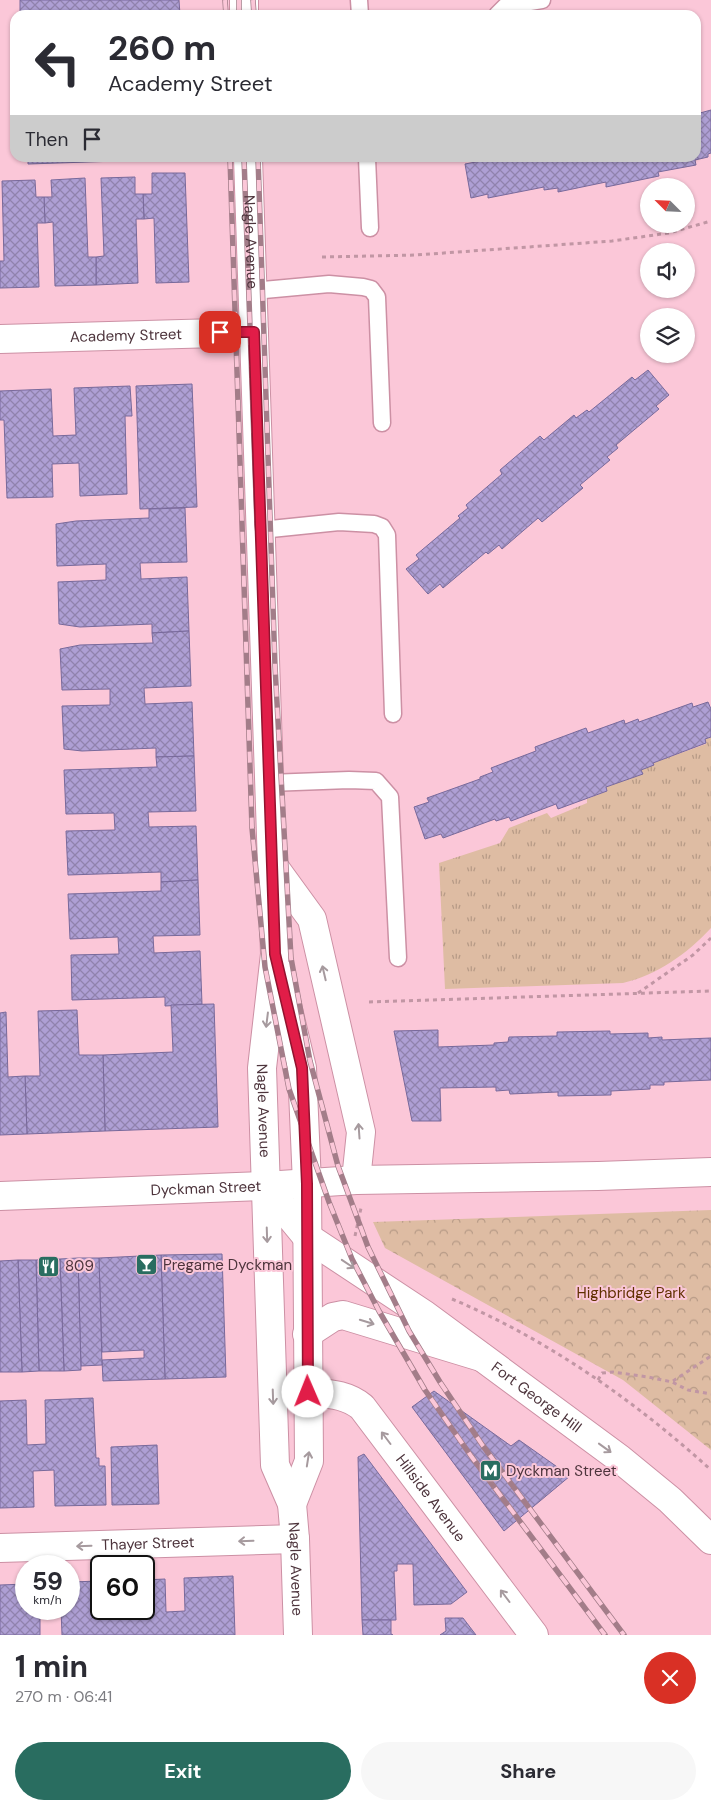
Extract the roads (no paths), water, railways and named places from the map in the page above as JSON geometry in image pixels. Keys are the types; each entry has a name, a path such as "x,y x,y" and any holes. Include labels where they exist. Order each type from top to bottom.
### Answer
{"main road":[{"name":"Nagle Avenue","path":"248,162 275,954 262,1068 265,1186 275,1465 292,1504 298,1635"},
{"name":"Academy Street","path":"0,339 254,332"},
{"path":"272,864 312,919 361,1132 362,1180"},
{"name":"Nagle Avenue","path":"275,954 302,1068 307,1184 309,1461 292,1504"},
{"name":"Dyckman Street","path":"0,1196 265,1186 362,1180 711,1172"},
{"name":"Fort George Hill","path":"265,1186 307,1236 425,1315 620,1459 670,1500 711,1540"},
{"path":"307,1334 333,1317 343,1315 481,1357"},
{"name":"Hillside Avenue","path":"308,1392 353,1399 362,1407 534,1635"},
{"name":"Thayer Street","path":"0,1548 295,1539"}],"lane":[{"path":"502,10 506,6 542,0"},
{"path":"367,162 370,228"},
{"path":"252,291 329,284 371,289 377,297 382,423"},
{"path":"261,530 339,522 382,526 387,534 394,714"},
{"path":"269,783 376,780 390,797 398,958"}],"railway":[{"path":"225,0 226,10"},
{"path":"239,0 239,10"},
{"path":"253,0 254,10"},
{"path":"230,162 252,828 265,967 289,1089 329,1202 352,1259 379,1311 425,1390 471,1456 605,1635"},
{"path":"244,162 257,525 266,597"},
{"path":"258,162 275,666 291,958 310,1061 338,1166 368,1247 409,1331 440,1382 483,1446 624,1635"}],"place":[{"name":"Pregame Dyckman","path":"147,1265"},
{"name":"809","path":"49,1266"},
{"name":"Dyckman Street","path":"490,1471"}],"park label":[{"name":"Highbridge Park","path":"631,1293"}]}
